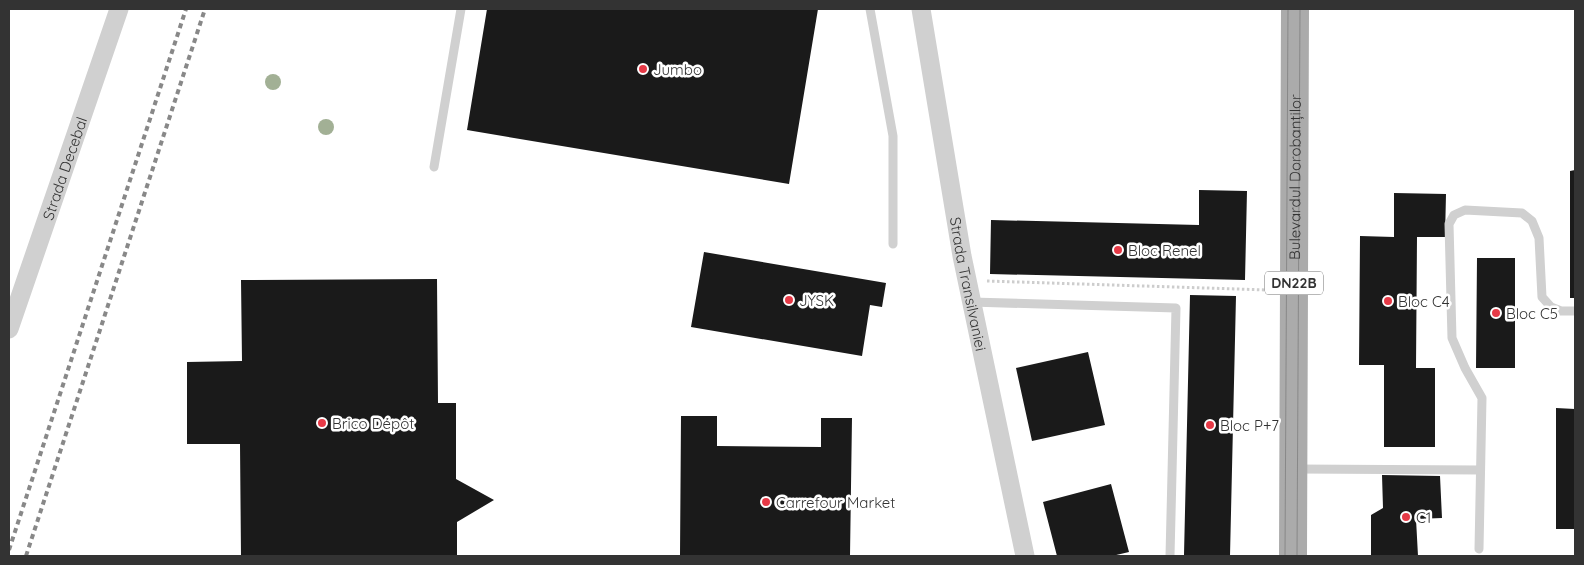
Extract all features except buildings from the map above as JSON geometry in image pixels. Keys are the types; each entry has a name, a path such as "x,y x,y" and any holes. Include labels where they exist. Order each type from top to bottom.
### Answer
{"main road":[{"name":"Bulevardul Dorobanților","path":"1293,556 1295,9"}],"street":[{"name":"Strada Decebal","path":"9,329 119,9"},
{"name":"Strada Transilvaniei","path":"921,9 971,302 1024,556"}],"lane":[{"path":"434,167 461,9"},
{"path":"870,9 892,136 893,244"},
{"path":"1478,549 1482,398 1465,368 1452,338 1449,224 1454,215 1464,210 1522,213 1532,222 1539,238 1542,297 1551,307 1561,311 1575,311"},
{"path":"971,302 1176,308 1170,556"},
{"path":"1294,469 1480,470"}],"path":[{"path":"967,280 1294,291"}],"tram line":[{"path":"1285,556 1288,9"},
{"path":"1297,556 1300,9"}],"railway":[{"path":"9,550 186,9"},
{"path":"26,556 205,9"}],"place":[{"name":"Jumbo","path":"643,69"},
{"name":"Bloc Renel","path":"1118,250"},
{"name":"JYSK","path":"789,300"},
{"name":"Bloc C4","path":"1388,301"},
{"name":"Bloc C5","path":"1496,313"},
{"name":"Brico Dépôt","path":"322,423"},
{"name":"Bloc P+7","path":"1210,425"},
{"name":"Carrefour Market","path":"766,502"},
{"name":"C1","path":"1406,517"}]}
